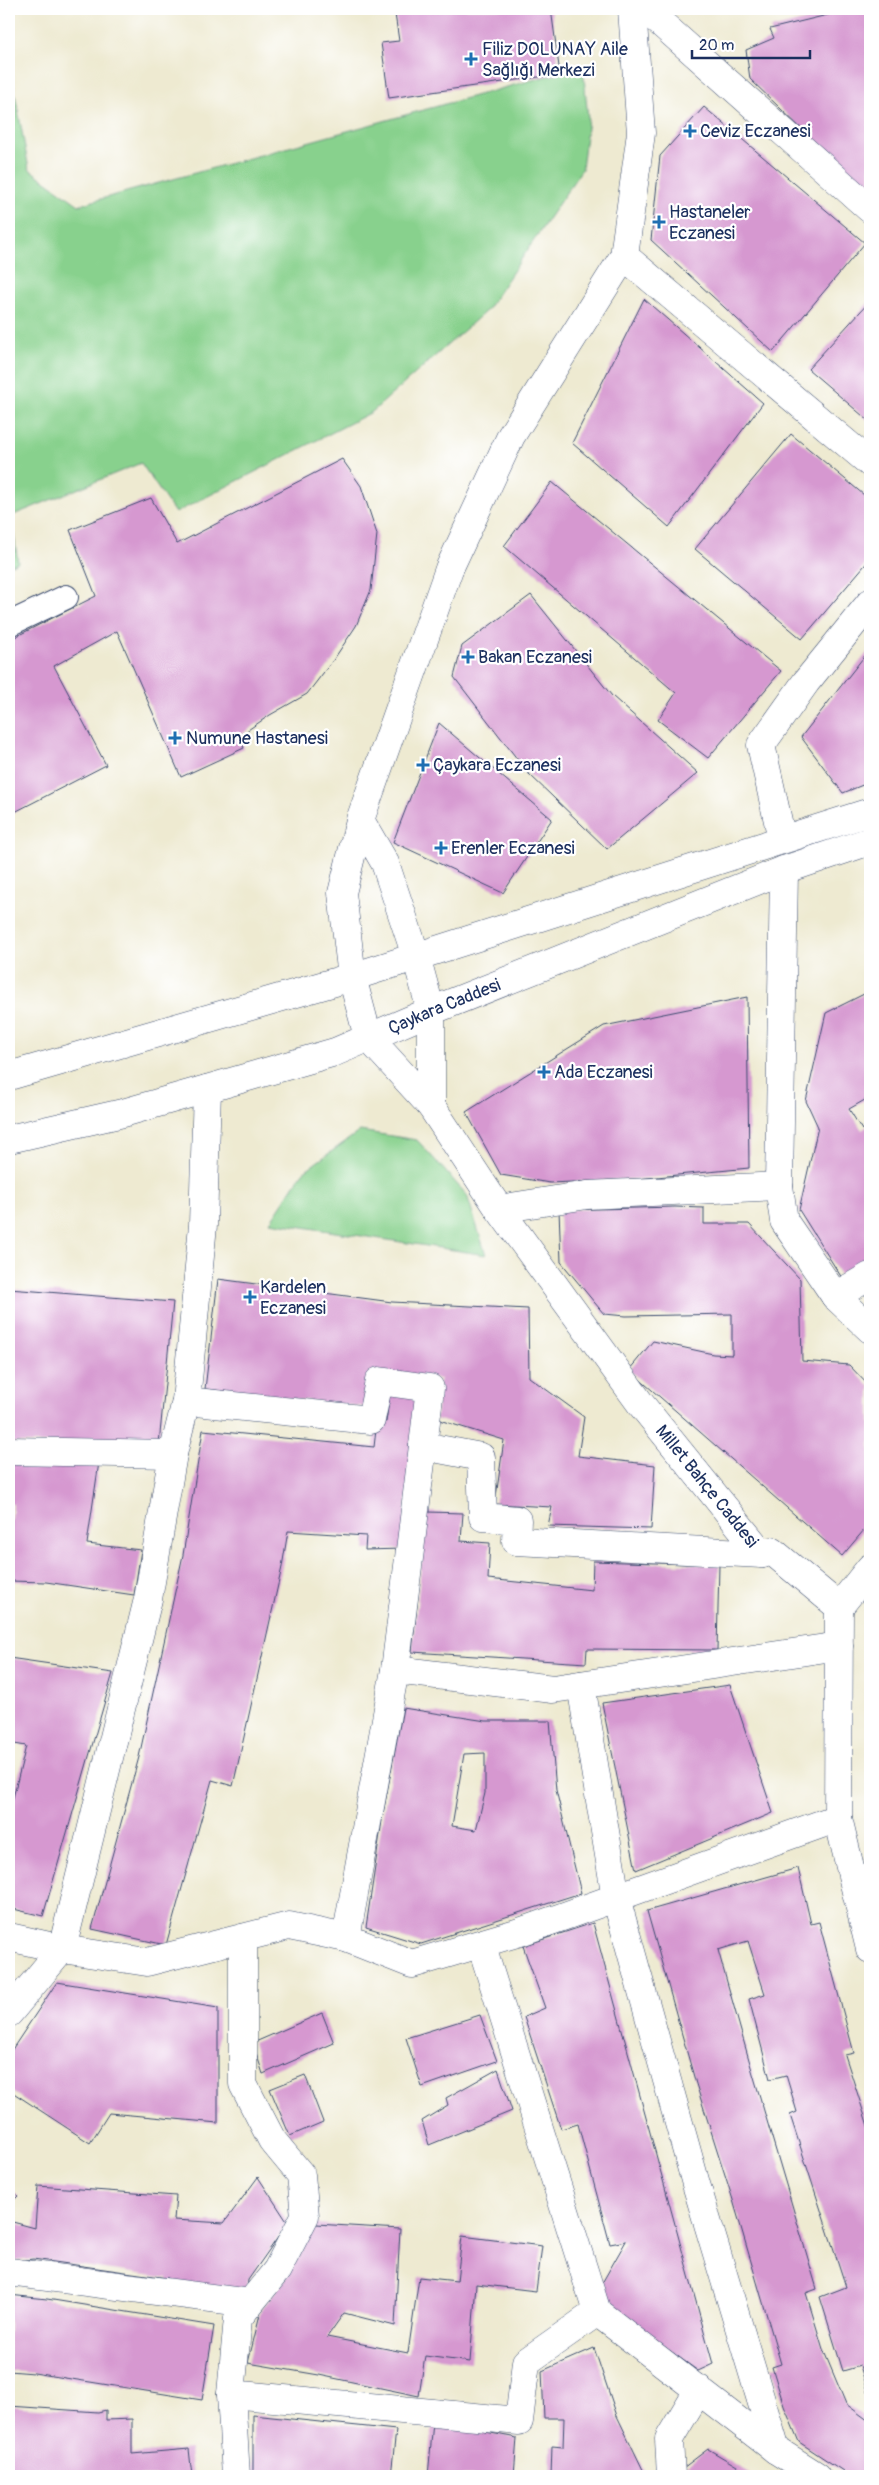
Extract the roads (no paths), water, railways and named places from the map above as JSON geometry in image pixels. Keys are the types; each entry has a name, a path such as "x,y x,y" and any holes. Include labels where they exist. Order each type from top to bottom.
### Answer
{"street":[{"path":"368,1037 352,977 342,893 360,820 449,568 498,462 511,436 624,256 641,133 632,9"},
{"path":"645,9 870,209"},
{"path":"624,256 870,463"},
{"path":"782,838 761,745 806,682 870,603"},
{"path":"9,1076 352,977 782,838 870,812"},
{"path":"360,820 385,863 416,956 431,1011 431,1106"},
{"name":"Çaykara Caddesi","path":"9,1139 123,1113 335,1052 431,1011 784,870 870,842"},
{"path":"784,870 779,1186 784,1221 835,1296 870,1329"},
{"name":"Millet Bahçe Caddesi","path":"368,1037 431,1106 498,1209 640,1403 762,1554 772,1551 839,1607"},
{"path":"9,2013 62,1949 148,1599 173,1454 186,1401 203,1225 207,1089"},
{"path":"498,1209 586,1195 779,1186"},
{"path":"835,1296 870,1276"},
{"path":"186,1401 371,1420 379,1381 430,1388 395,1670 346,1938"},
{"path":"423,1446 481,1457 483,1517 517,1520 516,1541 762,1554"},
{"path":"9,1451 173,1454"},
{"path":"870,1568 839,1607 838,1818 870,1949"},
{"path":"395,1670 553,1690 839,1646"},
{"path":"581,1685 616,1898 696,2184 776,2450"},
{"path":"9,1937 62,1949 147,1962 289,1926 346,1938 412,1964 481,1944 616,1898 838,1818"},
{"path":"236,2476 231,2394 238,2318 277,2270 305,2216 301,2175 272,2140 243,2084 243,1938"},
{"path":"481,1944 597,2312 776,2450 817,2476"},
{"path":"9,2272 250,2303"},
{"path":"231,2394 519,2421 526,2362 597,2312"},
{"path":"670,2476 669,2439 699,2389"}],"lane":[{"path":"9,624 66,596"}],"place":[{"name":"Filiz DOLUNAY Aile Sağlığı Merkezi","path":"471,59"},
{"name":"Ceviz Eczanesi","path":"690,131"},
{"name":"Hastaneler Eczanesi","path":"659,222"},
{"name":"Bakan Eczanesi","path":"468,657"},
{"name":"Numune Hastanesi","path":"175,738"},
{"name":"Çaykara Eczanesi","path":"423,765"},
{"name":"Erenler Eczanesi","path":"441,848"},
{"name":"Ada Eczanesi","path":"544,1072"},
{"name":"Kardelen Eczanesi","path":"250,1297"}]}
